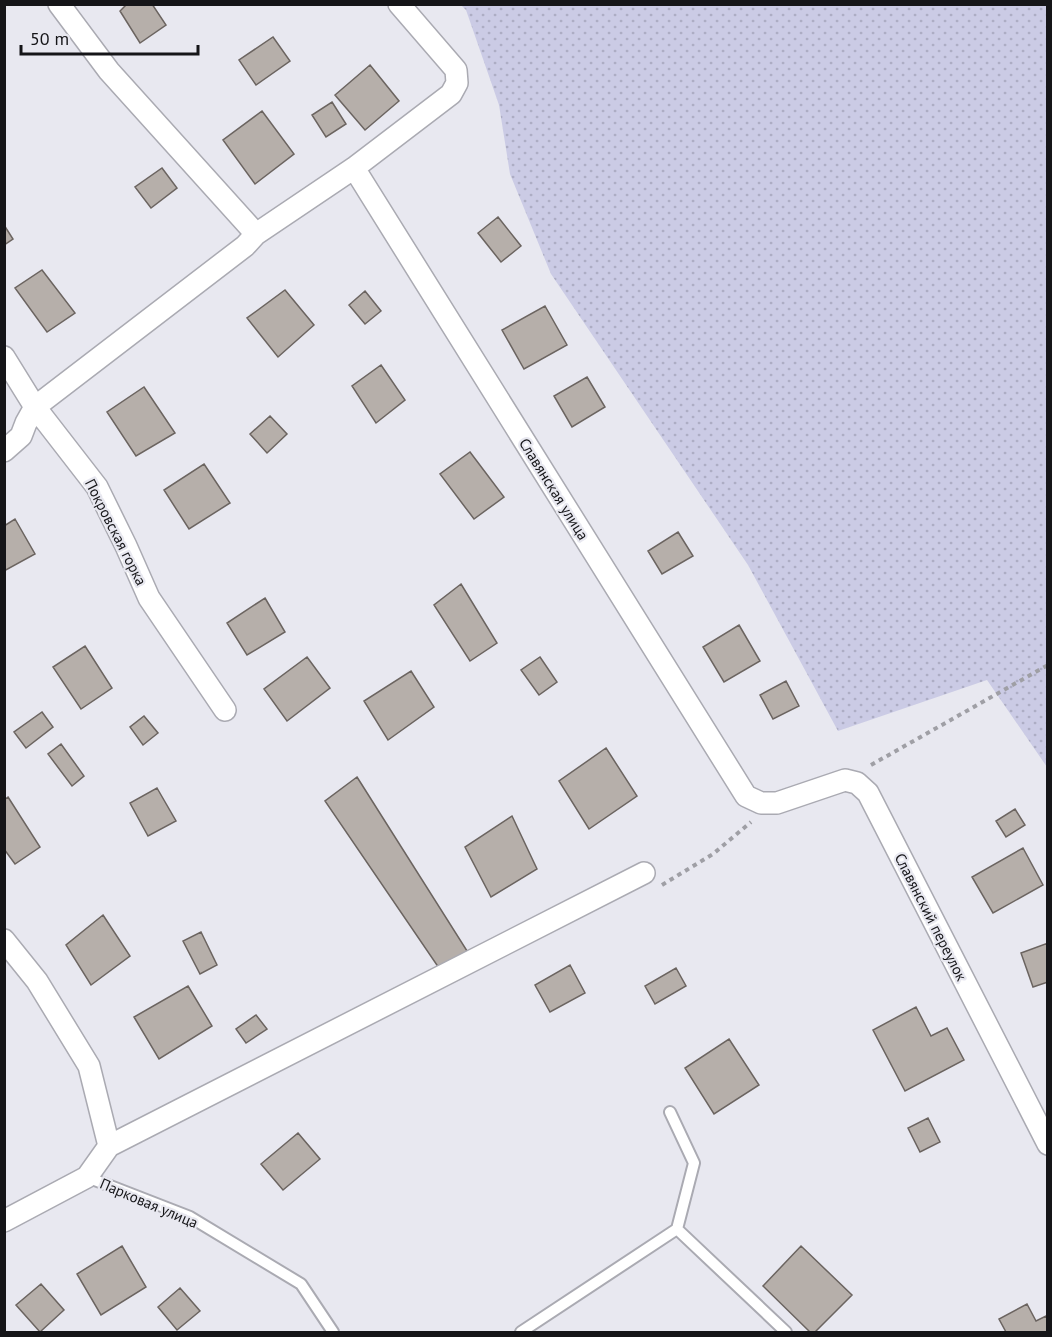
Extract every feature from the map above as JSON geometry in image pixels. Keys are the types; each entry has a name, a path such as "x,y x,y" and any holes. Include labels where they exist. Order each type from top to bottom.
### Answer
{"street":[{"path":"59,4 109,71 256,234"},
{"path":"4,452 21,436 35,407 245,246 256,234 354,168 452,94 457,83 456,70 399,4"},
{"name":"Славянская улица","path":"354,168 746,796 769,803"},
{"name":"Покровская горка","path":"4,357 35,407 97,487 149,598 225,710"},
{"path":"769,803 845,780"},
{"name":"Славянский переулок","path":"845,780 857,783 868,793 1047,1144"},
{"path":"4,940 37,981 89,1066 109,1146 651,881"},
{"name":"Парковая улица","path":"87,1177 109,1146"},
{"path":"4,1221 87,1177"}],"lane":[{"path":"521,1332 677,1229 694,1163 670,1112"},
{"name":"Парковая улица","path":"87,1177 190,1217 302,1284 333,1332"},
{"path":"677,1229 786,1332"}],"path":[{"path":"845,780 1047,665"},
{"path":"651,881 713,854 751,823 769,803"}],"shaded area":[{"path":"461,5 1047,5 1047,767 987,680 838,731 748,565 551,274 510,174 499,105 466,10"}],"building":[{"path":"127,4 152,4 166,25 140,43 120,11"},
{"path":"273,37 290,61 256,85 239,60"},
{"path":"370,65 399,101 365,130 335,95"},
{"path":"332,102 346,124 326,137 312,115"},
{"path":"262,111 294,154 255,184 223,140"},
{"path":"162,168 177,188 151,208 135,187"},
{"path":"498,217 521,246 501,262 478,233"},
{"path":"4,225 13,239 4,245"},
{"path":"42,270 75,313 47,332 15,288"},
{"path":"285,290 314,325 278,357 247,318"},
{"path":"365,291 381,311 365,324 349,305"},
{"path":"545,306 567,345 524,369 502,330"},
{"path":"381,365 405,400 376,423 352,386"},
{"path":"587,377 605,407 572,427 554,396"},
{"path":"144,387 175,433 136,456 107,412"},
{"path":"270,416 287,434 267,453 250,434"},
{"path":"470,452 504,497 474,519 440,474"},
{"path":"204,464 230,503 189,529 164,490"},
{"path":"15,519 35,554 4,571 4,526"},
{"path":"678,532 693,556 662,574 648,551"},
{"path":"461,584 497,643 470,661 434,605"},
{"path":"265,598 285,632 247,655 227,623"},
{"path":"739,625 760,661 724,682 703,647"},
{"path":"85,646 112,688 81,709 53,667"},
{"path":"307,657 330,688 287,721 264,689"},
{"path":"540,657 557,682 539,695 521,670"},
{"path":"411,671 434,707 388,740 364,701"},
{"path":"786,681 799,706 773,719 760,695"},
{"path":"42,712 53,727 26,748 14,732"},
{"path":"144,716 158,733 143,745 130,727"},
{"path":"61,744 84,776 72,786 48,754"},
{"path":"606,748 637,796 589,829 559,781"},
{"path":"357,777 469,954 441,971 325,801"},
{"path":"157,788 176,821 148,836 130,803"},
{"path":"8,797 40,847 15,864 4,849 4,800"},
{"path":"1015,809 1025,825 1006,837 996,821"},
{"path":"512,816 537,869 491,897 465,847"},
{"path":"1023,848 1043,885 993,913 972,877"},
{"path":"103,915 130,956 91,985 66,945"},
{"path":"201,932 217,965 200,974 183,941"},
{"path":"1048,943 1048,982 1033,987 1021,953"},
{"path":"570,965 585,993 550,1012 535,985"},
{"path":"676,968 686,986 655,1004 645,986"},
{"path":"188,986 212,1026 159,1059 134,1017"},
{"path":"916,1007 931,1036 947,1028 964,1060 905,1091 873,1030"},
{"path":"256,1015 267,1029 246,1043 236,1029"},
{"path":"729,1039 759,1085 714,1114 685,1068"},
{"path":"928,1118 940,1142 920,1152 908,1128"},
{"path":"298,1133 320,1159 283,1190 261,1164"},
{"path":"122,1246 146,1287 101,1315 77,1274"},
{"path":"801,1246 852,1295 815,1332 810,1332 763,1286"},
{"path":"41,1284 64,1310 40,1332 16,1305"},
{"path":"180,1288 200,1311 177,1330 158,1307"},
{"path":"1027,1304 1036,1321 1046,1316 1048,1332 1006,1332 999,1319"}]}
